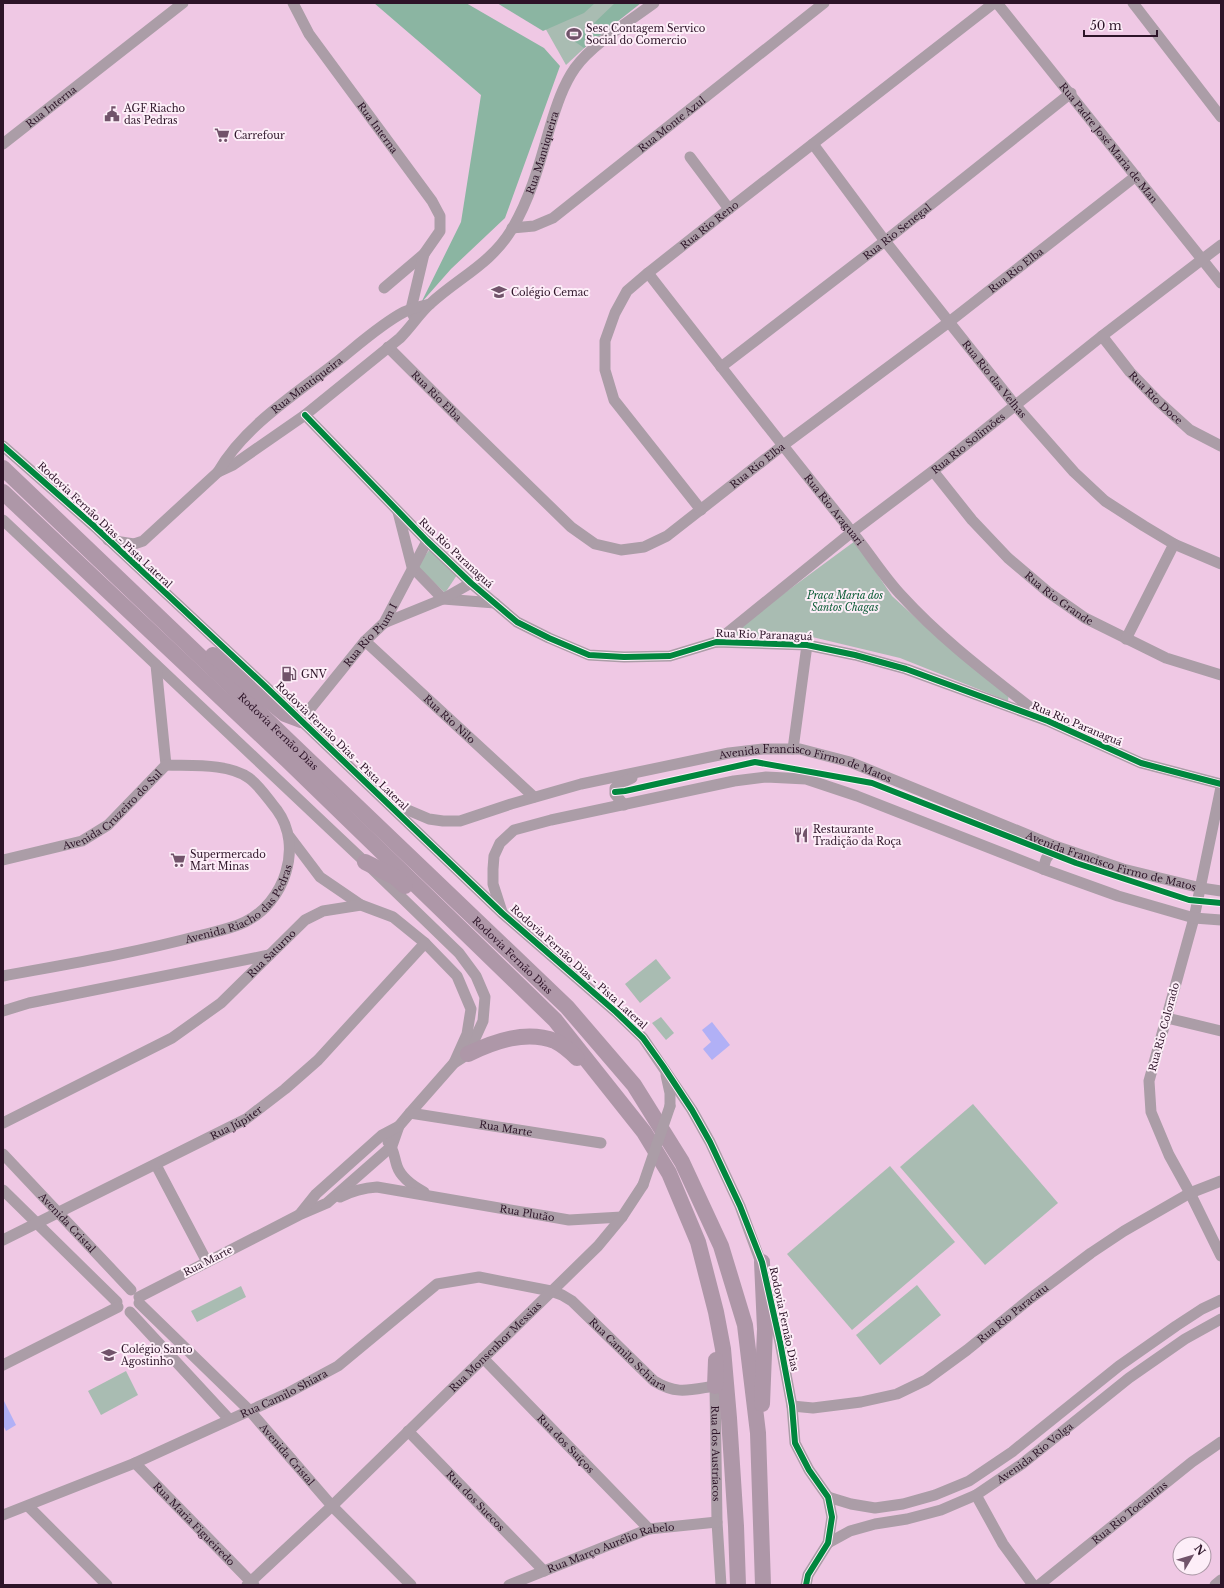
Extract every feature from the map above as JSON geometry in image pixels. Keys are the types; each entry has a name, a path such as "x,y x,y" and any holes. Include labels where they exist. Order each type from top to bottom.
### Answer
{"highway":[{"name":"Rodovia Fernão Dias","path":"3,468 171,627 567,1008 634,1085 682,1162 721,1246 745,1325 758,1433 763,1585"},
{"name":"Rodovia Fernão Dias","path":"3,492 287,760 555,1020 644,1132 669,1173 698,1242 716,1312 723,1349 729,1418 738,1585"},
{"path":"171,627 197,642 285,714 301,720"},
{"path":"365,862 395,877 466,939 481,948"},
{"path":"468,1054 490,1044 526,1036 556,1042 579,1059 637,1127 644,1132"},
{"path":"758,1433 762,1409 765,1329 762,1262"},
{"path":"715,1386 716,1312"}],"street":[{"name":"Rua Interna","path":"3,144 6,138 183,3"},
{"name":"Rua Interna","path":"293,3 309,34 436,208 440,216 440,231 424,254 384,288"},
{"name":"Rua Mantiqueira","path":"218,472 233,465 305,415 412,326 430,304 494,254 512,228 529,195 556,108 570,76 577,65 598,45 654,3"},
{"name":"Rua Monte Azul","path":"512,228 534,226 553,218 824,3"},
{"name":"Rua Rio Reno","path":"701,510 614,400 604,370 605,341 615,313 628,291 648,273 994,3"},
{"name":"Rua Padre José Maria de Man","path":"997,3 1071,93 1221,282"},
{"path":"1133,3 1221,117"},
{"name":"Rua Rio Senegal","path":"721,367 1071,93"},
{"name":"Rua Rio das Velhas","path":"813,144 885,240 1015,405 1074,472 1105,501 1144,526 1174,544 1221,564"},
{"path":"690,157 729,209"},
{"name":"Rua Rio Elba","path":"388,347 571,526 594,544 621,550 644,548 667,536 782,446 949,322 1136,176"},
{"name":"Rua Rio Solimões","path":"716,642 852,532 933,471 1102,336 1221,245"},
{"name":"Rua Interna","path":"412,326 413,313 411,309 424,254"},
{"name":"Rua Rio Araguari","path":"648,273 782,446 901,595 939,634 1048,721"},
{"name":"Rua Mantiqueira","path":"108,540 134,544 143,541 218,472 226,458 247,435 271,413 368,337 404,312 430,304"},
{"name":"Rua Rio Doce","path":"1102,336 1130,372 1158,402 1190,430 1221,446"},
{"name":"Rua Rio Paranaguá","path":"305,415 398,511 471,583 518,622 549,638 589,655 624,657 670,656 716,642 807,644 906,669 1048,721 1141,763 1221,785"},
{"path":"247,435 252,446 257,449"},
{"name":"Rodovia Fernão Dias - Pista Lateral","path":"3,446 108,540 301,720 502,913 616,1012 643,1038 663,1066"},
{"name":"Rua Rio Grande","path":"933,471 972,520 1008,558 1048,592 1085,618 1126,639 1166,658 1221,675"},
{"path":"398,511 412,567 442,599 495,603"},
{"path":"3,520 365,862 459,953 476,976 485,997 483,1021 468,1054"},
{"name":"Rua Rio Pium I","path":"301,720 365,641 384,623 427,540"},
{"path":"1126,639 1174,544"},
{"path":"384,623 442,599 471,583"},
{"name":"Rua Rio Nilo","path":"365,641 534,797"},
{"path":"794,749 807,644"},
{"name":"Avenida Cruzeiro do Sul","path":"3,860 82,841 108,825 166,765 156,665"},
{"name":"Avenida Francisco Firmo de Matos","path":"383,799 429,819 460,821 534,797 581,784 729,753 763,749 800,749 850,762 1055,846 1123,869 1201,888 1221,891"},
{"name":"Avenida Riacho das Pedras","path":"3,976 171,943 244,923 259,914 281,887 290,854 289,836 280,815 263,791 248,777 229,769 206,766 166,765"},
{"path":"624,804 614,794 615,788 621,783 653,769"},
{"name":"Avenida Francisco Firmo de Matos","path":"502,913 493,884 494,856 500,843 514,830 551,820 624,804 734,781 766,777 806,779 857,796 1043,869 1118,896 1194,918 1221,920"},
{"name":"Rua Rio Colorado","path":"1221,785 1194,918 1150,1081 1151,1112 1169,1155 1190,1193 1221,1256"},
{"path":"289,836 320,877 361,905"},
{"path":"1043,869 1046,859 1055,846"},
{"name":"Rua Saturno","path":"3,1123 172,1038 220,1003 305,920 323,911 361,905 393,917 425,944 457,976 471,1009 467,1034 454,1063"},
{"name":"Rua Júpiter","path":"3,1240 246,1119 285,1089 318,1060 425,944"},
{"path":"3,1011 44,1000 269,955"},
{"path":"1167,1018 1221,1031"},
{"name":"Rua Marte","path":"137,1297 299,1215 327,1203 392,1146 399,1126 454,1063 468,1054"},
{"name":"Rua Monsenhor Messias","path":"251,1584 598,1246 622,1217 643,1185 670,1106 670,1093 663,1066"},
{"name":"Rodovia Fernão Dias","path":"663,1066 692,1110 710,1142 740,1206 762,1262 780,1342 792,1406 795,1443 809,1470 828,1496 832,1517 828,1543 808,1575 806,1585"},
{"name":"Rua Marte","path":"410,1113 601,1143"},
{"name":"Rua Marte","path":"299,1215 316,1194 382,1135 399,1126"},
{"name":"Rua Plutão","path":"382,1135 392,1146 397,1167 404,1177 414,1186 434,1197"},
{"name":"Avenida Cristal","path":"3,1154 137,1297 249,1410 332,1506 411,1585"},
{"path":"156,1165 207,1262"},
{"name":"Rua Rio Paracatu","path":"792,1406 813,1408 861,1402 897,1394 926,1380 967,1350 1031,1298 1091,1253 1124,1231 1190,1193 1221,1180"},
{"name":"Rua Plutão","path":"327,1203 350,1192 365,1188 377,1187 569,1220 622,1217"},
{"name":"Avenida Cristal","path":"3,1190 118,1304"},
{"name":"Rua Camilo Shiara","path":"3,1515 135,1463 286,1394 338,1366 437,1284 479,1277 551,1291"},
{"path":"130,1312 134,1310 137,1297 126,1290 121,1292 118,1296 118,1304 122,1310 130,1312 229,1419"},
{"name":"Rua Camilo Schiara","path":"551,1291 572,1301 654,1381 666,1388 682,1391 715,1386"},
{"name":"Avenida Rio Volga","path":"828,1496 851,1504 875,1508 903,1504 935,1495 969,1481 1012,1452 1119,1366 1202,1309 1221,1300"},
{"path":"3,1365 118,1304"},
{"name":"Avenida Rio Volga","path":"828,1543 850,1531 941,1510 976,1495 1022,1464 1129,1378 1185,1339 1221,1319"},
{"name":"Rua dos Suíços","path":"483,1358 649,1529"},
{"name":"Rua dos Austríacos","path":"715,1386 716,1522"},
{"name":"Rua dos Suecos","path":"408,1431 544,1571"},
{"name":"Rua Rio Tocantins","path":"1039,1585 1192,1462 1221,1442"},
{"name":"Rua Maria Figueiredo","path":"135,1463 251,1584"},
{"path":"976,1495 1003,1544 1033,1585"},
{"path":"28,1506 107,1585"},
{"path":"716,1522 721,1585"},
{"name":"Rua Março Aurélio Rabelo","path":"509,1585 649,1529 716,1522"},
{"path":"1214,1585 1221,1580"}],"green space":[{"path":"374,3 466,3 544,48 560,66 505,218 451,269 421,303 461,222 481,95"},
{"path":"497,3 595,3 584,13 543,31"},
{"name":"Sesc Contagem Servico Social do Comercio","path":"531,3 633,3 566,65"},
{"path":"615,3 641,3 584,48 571,39 593,24"},
{"name":"Praça Maria dos Santos Chagas","path":"855,541 892,596 941,641 1009,693 1008,701 900,658 808,636 738,640 733,631"},
{"path":"430,549 457,575 445,593 417,566"},
{"path":"656,959 671,978 640,1003 625,984"},
{"path":"661,1017 674,1033 666,1040 652,1023"},
{"path":"973,1104 1058,1203 985,1265 900,1167"},
{"path":"890,1166 955,1242 852,1330 787,1254"},
{"path":"917,1285 941,1315 880,1365 856,1335"},
{"path":"241,1286 246,1297 197,1322 191,1311"},
{"path":"126,1371 138,1395 101,1415 88,1391"}],"water":[{"path":"712,1022 730,1045 712,1060 703,1049 711,1042 702,1030"},
{"path":"3,1401 16,1425 6,1431 3,1425"}],"cycle path":[{"path":"305,415 427,541 471,583 517,622 549,638 589,655 624,657 670,656 716,642 807,645 855,655 906,669 1048,721 1141,763 1221,784"},
{"path":"3,446 94,526 265,686 502,913 616,1012 643,1038 663,1066 692,1110 710,1142 740,1206 762,1262 780,1342 792,1406 795,1443 809,1470 828,1497 832,1517 828,1543 808,1575 806,1585"},
{"path":"615,792 755,762 872,783 1076,863 1189,900 1221,903"}],"place":[{"name":"Sesc Contagem Servico Social do Comercio","path":"574,34"},
{"name":"AGF Riacho das Pedras","path":"112,114"},
{"name":"Carrefour","path":"222,135"},
{"name":"Colégio Cemac","path":"499,292"},
{"name":"GNV","path":"289,674"},
{"name":"Restaurante Tradição da Roça","path":"801,835"},
{"name":"Supermercado Mart Minas","path":"178,860"},
{"name":"Colégio Santo Agostinho","path":"109,1355"}]}
